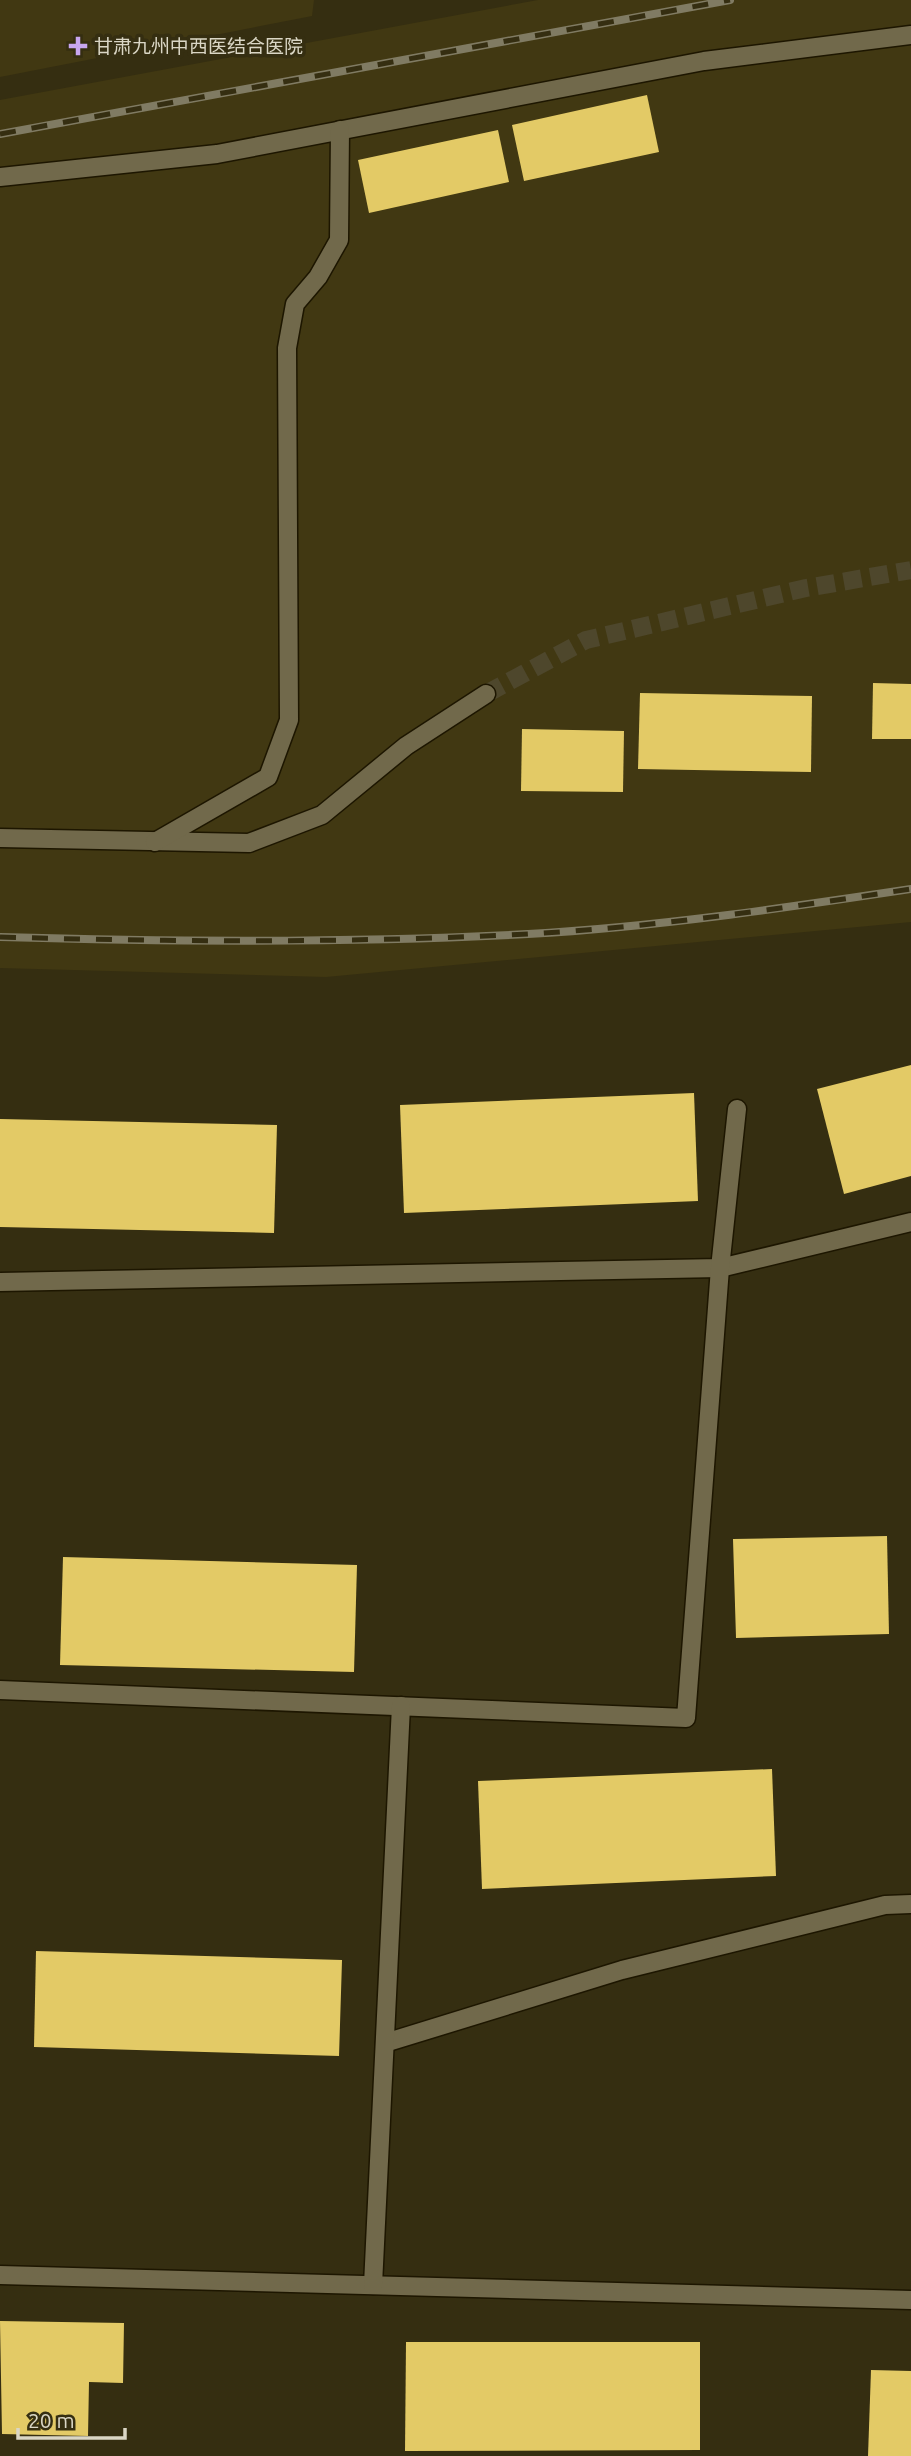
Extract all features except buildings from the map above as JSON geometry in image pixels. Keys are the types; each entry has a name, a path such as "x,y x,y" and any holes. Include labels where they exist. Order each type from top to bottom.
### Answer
{"lane":[{"path":"0,177 217,154 705,61 911,35"},
{"path":"155,842 268,778 289,720 287,348 295,304 318,277 339,240 340,130"},
{"path":"0,838 249,843 322,815 406,746 486,694"},
{"path":"0,1690 686,1718 720,1268 737,1109"},
{"path":"0,1283 720,1268 911,1222"},
{"path":"373,2285 401,1706"},
{"path":"385,2043 622,1970 885,1905 911,1904"},
{"path":"0,2275 911,2300"}],"shaded area":[{"name":"甘肃九州中西医结合医院","path":"0,0 314,0 312,16 0,77"},
{"path":"538,0 911,0 911,922 326,977 0,968 0,100"}],"tunnel":[{"path":"486,694 586,640 806,588 911,570"}],"railway":[{"path":"0,134 730,0"},
{"path":"0,937 264,941 528,934 672,922 911,889"}],"place":[{"name":"甘肃九州中西医结合医院","path":"78,46"}]}
